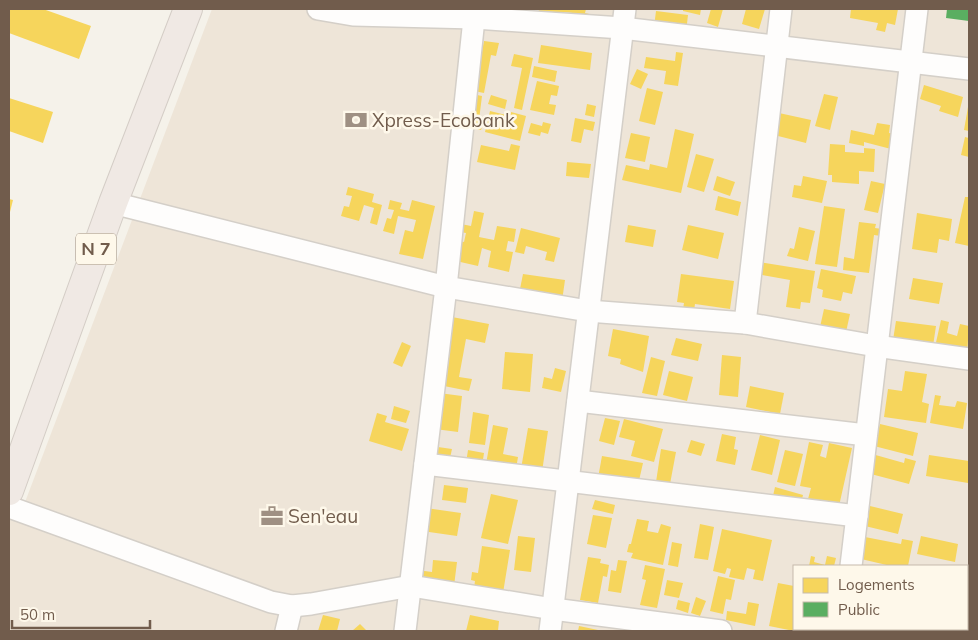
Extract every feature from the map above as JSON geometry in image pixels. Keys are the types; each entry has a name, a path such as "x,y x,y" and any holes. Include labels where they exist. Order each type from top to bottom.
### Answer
{"highway":[{"name":"N 7","path":"9,491 113,203 188,9"}],"street":[{"path":"318,9 353,15 475,14 624,18 777,46 969,69"},
{"path":"744,323 781,9"},
{"path":"850,565 917,9"},
{"path":"405,631 446,287 475,14"},
{"path":"550,631 624,18"},
{"path":"113,203 446,287 588,311 744,323 876,346 969,359"},
{"path":"578,401 866,435"},
{"path":"425,464 857,516"},
{"path":"9,507 271,602 292,606 411,586 553,609 721,631"},
{"path":"286,631 292,606"}],"shaded area":[{"path":"212,9 969,9 969,631 9,631 9,516 19,518"}],"building: Logements":[{"path":"9,9 43,9 91,26 79,59 9,33"},
{"path":"539,9 586,9 585,13 598,16 564,12 562,20 538,15"},
{"path":"683,9 701,9 700,15 683,11"},
{"path":"711,9 723,9 718,27 707,23"},
{"path":"746,9 765,9 759,29 742,24"},
{"path":"851,9 898,9 895,25 887,23 885,32 876,30 878,23 850,18"},
{"path":"656,11 688,15 686,32 654,27"},
{"path":"484,41 499,43 496,56 491,55 484,93 474,91"},
{"path":"541,45 592,53 590,70 538,63"},
{"path":"676,52 683,53 678,86 664,84 666,71 644,68 646,57 675,61"},
{"path":"514,54 533,58 522,110 514,108 522,68 511,66"},
{"path":"534,66 557,71 555,82 532,77"},
{"path":"637,69 648,74 641,89 630,84"},
{"path":"537,81 559,86 557,96 551,95 549,104 556,105 554,115 530,110"},
{"path":"924,85 963,97 958,117 939,111 941,106 920,99"},
{"path":"647,88 663,92 655,125 639,121"},
{"path":"824,94 838,97 830,130 815,126"},
{"path":"477,95 482,96 479,120 484,121 481,130 469,127"},
{"path":"491,95 507,100 505,109 488,104"},
{"path":"9,98 53,112 43,143 9,131"},
{"path":"587,104 596,106 594,117 585,115"},
{"path":"969,107 969,131 964,130"},
{"path":"490,111 510,116 511,112 526,116 520,141 485,132"},
{"path":"779,113 811,120 806,143 774,135"},
{"path":"575,118 595,122 593,131 584,129 581,143 571,141"},
{"path":"543,122 551,124 548,134 541,132 540,136 528,133 531,123 542,126"},
{"path":"877,123 890,125 889,133 894,134 891,149 864,142 864,146 849,143 851,130 874,135"},
{"path":"675,129 694,134 681,193 622,180 626,165 649,170 650,164 667,168"},
{"path":"631,133 650,137 645,162 625,158"},
{"path":"965,137 969,138 969,157 961,155"},
{"path":"511,144 520,146 515,170 477,162 481,145 509,151"},
{"path":"830,144 845,145 845,152 864,153 864,148 875,149 874,172 859,171 859,184 832,182 832,175 828,175"},
{"path":"696,154 714,159 704,192 687,187"},
{"path":"567,162 591,164 589,178 566,176"},
{"path":"717,176 735,182 730,196 713,190"},
{"path":"803,176 827,181 822,203 792,197 794,185 801,186"},
{"path":"871,181 885,184 878,213 864,210"},
{"path":"348,187 374,194 372,202 382,205 377,225 370,223 374,208 364,205 359,221 341,216 344,206 349,207 352,196 346,195"},
{"path":"718,196 741,202 738,216 715,210"},
{"path":"965,197 969,197 969,246 955,243"},
{"path":"9,199 13,200 9,216"},
{"path":"390,200 402,203 400,209 409,211 412,200 435,206 423,259 399,254 405,230 413,232 416,220 398,216 394,234 383,231 387,218 391,219 394,210 388,209"},
{"path":"824,206 845,209 837,267 815,264"},
{"path":"474,211 484,213 479,237 494,240 497,226 516,229 514,242 508,241 506,251 513,252 509,272 488,267 491,251 482,248 478,266 456,261 460,241 464,242 466,233 460,232 461,224 471,226"},
{"path":"917,213 952,219 949,241 939,239 937,253 912,249"},
{"path":"859,222 876,224 875,228 882,229 881,236 874,235 869,273 843,270 844,257 854,259"},
{"path":"628,225 656,230 653,247 625,242"},
{"path":"688,225 724,233 718,259 682,250"},
{"path":"799,227 815,231 808,261 787,256 790,248 794,249"},
{"path":"521,228 560,238 554,262 545,260 547,252 526,246 524,254 515,252"},
{"path":"759,262 815,271 810,303 801,302 800,309 786,307 790,280 757,274"},
{"path":"821,269 856,276 852,294 843,292 841,301 822,297 823,290 817,288"},
{"path":"523,274 565,280 562,301 519,294"},
{"path":"681,274 734,281 730,309 695,304 694,311 683,309 684,303 677,302"},
{"path":"913,278 943,283 939,304 909,299"},
{"path":"824,309 850,314 846,332 820,327"},
{"path":"452,317 489,324 485,343 466,339 459,377 472,379 469,391 439,385"},
{"path":"941,320 949,322 947,333 957,336 960,324 969,326 967,354 935,347"},
{"path":"896,321 936,326 933,346 893,340"},
{"path":"613,329 649,336 643,372 620,364 621,359 608,356"},
{"path":"676,338 702,344 698,361 671,355"},
{"path":"402,342 411,346 402,367 393,363"},
{"path":"505,352 533,354 530,392 502,389"},
{"path":"722,355 741,357 738,397 719,395"},
{"path":"651,357 665,361 657,396 642,393"},
{"path":"555,368 566,371 561,392 542,388 544,377 552,379"},
{"path":"669,371 693,377 687,401 663,395"},
{"path":"905,371 927,374 922,402 929,404 926,423 884,417 888,389 902,391"},
{"path":"750,386 784,393 780,414 746,407"},
{"path":"439,393 462,396 458,432 435,429"},
{"path":"935,395 941,396 939,405 955,407 957,401 967,403 963,429 930,423"},
{"path":"394,406 410,411 406,423 391,419"},
{"path":"473,412 489,415 485,445 469,443"},
{"path":"377,413 387,416 385,422 409,429 402,451 369,441"},
{"path":"605,418 620,421 614,445 599,441"},
{"path":"624,419 663,429 654,462 631,456 635,441 619,437"},
{"path":"880,424 918,433 913,456 874,446"},
{"path":"493,425 508,428 503,454 518,457 516,469 486,464"},
{"path":"528,428 548,431 542,472 521,469"},
{"path":"722,434 736,437 734,449 738,450 735,465 716,461"},
{"path":"760,435 780,440 772,475 751,470"},
{"path":"691,440 705,444 701,456 687,452"},
{"path":"809,442 823,445 820,456 826,458 829,443 852,448 839,506 808,499 811,488 800,486"},
{"path":"438,447 452,449 450,458 437,456"},
{"path":"661,449 676,452 670,484 656,482"},
{"path":"468,450 484,453 482,466 466,463"},
{"path":"785,450 803,454 795,486 777,482"},
{"path":"872,454 904,463 905,458 916,461 909,484 867,473"},
{"path":"929,455 969,461 968,483 926,476"},
{"path":"602,456 643,463 638,485 598,478"},
{"path":"444,485 468,488 466,503 442,500"},
{"path":"775,487 803,495 801,503 773,496"},
{"path":"491,494 518,500 508,544 481,538"},
{"path":"595,500 615,505 613,514 592,509"},
{"path":"870,506 903,514 898,534 865,526"},
{"path":"426,508 461,513 457,536 422,531"},
{"path":"593,515 612,518 606,548 587,544"},
{"path":"637,519 649,521 647,531 658,533 661,524 671,527 663,565 631,558 633,553 627,552 629,544 631,544"},
{"path":"700,524 714,527 708,560 694,558"},
{"path":"722,529 772,540 763,581 753,579 755,570 747,568 744,580 729,577 731,569 727,568 725,574 713,571"},
{"path":"518,536 535,538 531,572 514,570"},
{"path":"921,536 958,544 955,562 917,554"},
{"path":"865,537 901,544 902,539 913,541 908,565 887,565 861,559"},
{"path":"672,542 682,544 678,567 668,565"},
{"path":"482,546 510,550 503,593 474,588 475,581 471,580 472,572 478,573"},
{"path":"811,556 815,557 814,562 825,565 809,565"},
{"path":"827,556 836,558 834,565 825,565"},
{"path":"588,557 601,559 600,563 609,565 607,577 603,576 598,603 580,600"},
{"path":"433,560 457,562 454,586 416,581 417,570 432,572"},
{"path":"618,560 627,561 621,593 608,591 611,570 616,571"},
{"path":"645,565 665,569 657,608 640,605 646,580 642,579"},
{"path":"718,576 735,580 731,600 726,599 723,614 710,611"},
{"path":"667,580 683,583 679,598 664,595"},
{"path":"778,583 793,586 793,630 812,631 794,631 769,626"},
{"path":"696,597 706,601 700,616 691,613"},
{"path":"678,600 690,603 688,613 676,609"},
{"path":"748,602 759,604 755,626 726,620 727,611 746,614"},
{"path":"323,615 340,619 337,631 318,631"},
{"path":"470,615 499,621 498,631 466,631"},
{"path":"360,624 367,631 352,631"},
{"path":"579,626 598,630 598,631 578,631"},
{"path":"854,630 894,630 854,631"}],"building: Public":[{"path":"947,9 969,9 969,21 946,18"}],"place":[{"name":"Xpress-Ecobank","path":"356,120"},
{"name":"Sen'eau","path":"272,516"}]}
